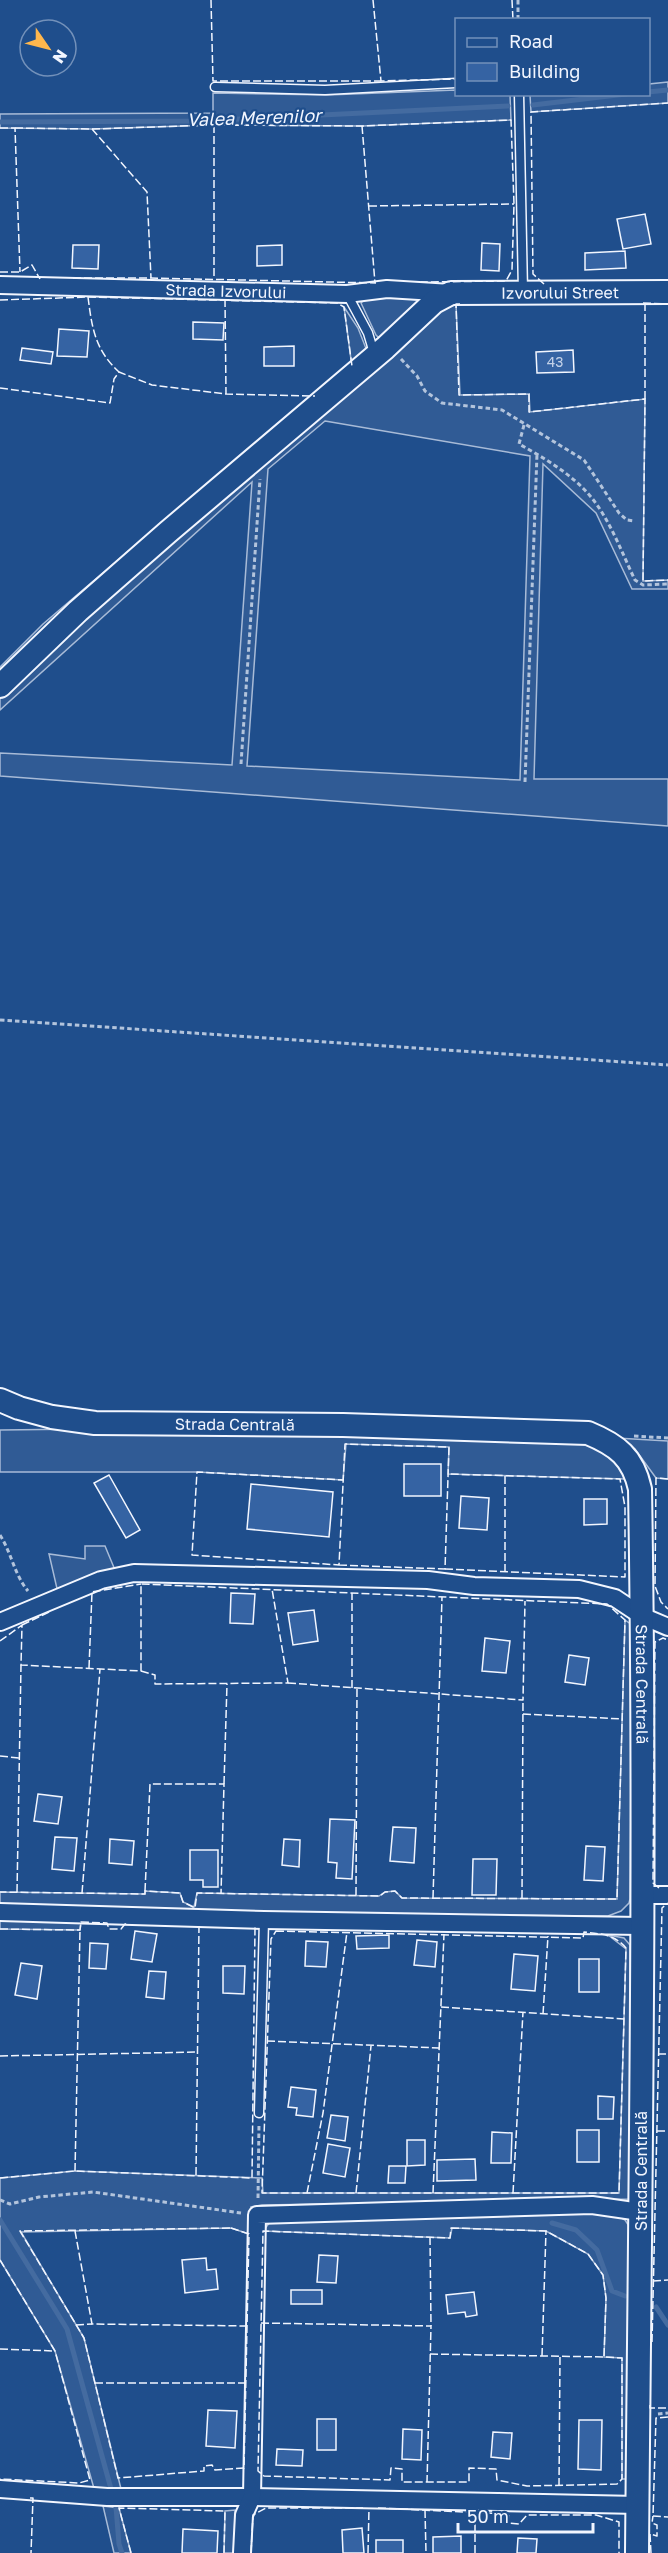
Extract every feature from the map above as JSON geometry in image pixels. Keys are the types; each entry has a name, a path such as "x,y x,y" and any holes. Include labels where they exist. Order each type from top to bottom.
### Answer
{"street":[{"name":"Strada Izvorului","path":"0,285 347,294 387,290 452,293"},
{"name":"Izvorului Street","path":"452,293 668,292"},
{"path":"0,686 78,611 380,352 434,302 452,293"},
{"name":"Strada Centrală","path":"0,1400 52,1417 95,1423 343,1425 588,1433 609,1442 626,1456 636,1472 640,1489 642,1616 637,2553"},
{"path":"0,1622 46,1605 101,1580 134,1573 428,1580 474,1586 579,1589 615,1598 642,1616 668,1627"},
{"path":"641,1895 668,1895"},
{"path":"0,1912 264,1920 641,1926"},
{"path":"242,2553 244,2515 252,2498 257,2216 592,2205 640,2212"},
{"path":"0,2489 107,2497 638,2505"}],"lane":[{"path":"215,87 325,90 455,83"},
{"path":"519,96 523,292"},
{"path":"347,294 380,352"},
{"path":"259,2113 264,1920"}],"path":[{"path":"518,0 518,18"},
{"path":"380,352 406,363 417,376 425,391 436,400 442,403 502,410 584,460 619,513 627,520 635,521"},
{"path":"524,424 519,444 551,462 591,497 635,580 643,585 668,584"},
{"path":"241,764 261,454"},
{"path":"525,782 537,454"},
{"path":"0,1020 668,1065"},
{"path":"0,1535 9,1548 16,1575 27,1591 46,1605"},
{"path":"0,2200 10,2204 39,2197 93,2192 257,2216 259,2113"}],"shaded area":[{"path":"668,82 668,103 531,112 530,96 650,96 650,84"},
{"path":"455,90 455,96 510,96 511,120 362,126 214,125 92,129 0,128 0,114 213,113 213,93 327,95"},
{"path":"383,294 424,297 380,339 361,303 366,298"},
{"path":"456,304 460,395 529,394 530,412 645,399 643,581 668,580 668,589 632,589 596,513 543,464 534,779 668,779 668,826 0,776 0,753 232,765 252,482 0,710 0,694 436,307","holes":["325,421 530,456 520,780 247,766 268,469"]},
{"path":"344,307 358,328 367,351 352,367"},
{"path":"282,420 291,420 0,677 0,667 43,624"},
{"path":"84,1429 583,1441 600,1446 617,1461 626,1479 448,1474 449,1447 346,1444 343,1480 197,1472 0,1472 0,1430"},
{"path":"616,1438 668,1441 668,1479 656,1478 635,1449"},
{"path":"85,1546 105,1546 115,1570 58,1593 49,1554 85,1559"},
{"path":"625,1620 632,1625 630,1899 621,1911 608,1916 222,1913 0,1907 0,1892 145,1894 145,1891 180,1893 183,1902 194,1907 197,1893 379,1896 385,1892 395,1891 402,1898 617,1899"},
{"path":"0,1919 81,1922 80,1930 0,1929"},
{"path":"608,1935 624,1938 630,1945 631,2199 262,2205 251,2207 249,2234 231,2228 21,2232 84,2338 122,2493 95,2492 55,2351 0,2260 0,2178 75,2171 262,2178 263,2193 619,2193 626,1949"},
{"path":"589,2210 615,2214 625,2220 631,2229 627,2479 622,2479 622,2358 604,2357 606,2298 603,2275 588,2254 546,2231 452,2228 450,2238 263,2231 270,2222"},
{"path":"103,2506 119,2508 131,2553 114,2553"},
{"path":"235,2510 234,2553 224,2553 225,2511"}],"building":[{"path":"645,214 651,244 623,249 617,219"},
{"path":"482,243 500,244 499,271 481,270"},
{"path":"73,245 99,245 98,269 72,268"},
{"path":"282,245 282,265 257,266 257,246"},
{"path":"625,251 626,268 585,270 585,253"},
{"path":"193,322 224,323 223,340 193,339"},
{"path":"59,329 89,331 87,357 57,356"},
{"path":"294,346 294,366 264,366 264,347"},
{"path":"22,348 53,352 51,364 20,360"},
{"path":"573,350 574,372 537,373 536,352"},
{"path":"404,1464 441,1464 441,1496 404,1496"},
{"path":"109,1475 140,1530 126,1538 94,1483"},
{"path":"251,1484 333,1492 329,1537 247,1529"},
{"path":"461,1496 489,1498 487,1530 459,1528"},
{"path":"584,1499 607,1499 607,1524 584,1525"},
{"path":"231,1593 255,1594 253,1624 230,1623"},
{"path":"314,1610 318,1641 293,1645 288,1613"},
{"path":"485,1638 510,1641 506,1673 482,1671"},
{"path":"569,1655 589,1658 585,1685 565,1682"},
{"path":"38,1794 62,1797 58,1824 34,1821"},
{"path":"330,1819 355,1820 352,1879 336,1878 337,1863 328,1862"},
{"path":"393,1827 416,1828 414,1863 390,1861"},
{"path":"55,1837 77,1838 74,1871 52,1869"},
{"path":"110,1839 134,1841 132,1865 109,1863"},
{"path":"284,1839 300,1840 299,1867 282,1865"},
{"path":"586,1846 605,1847 603,1881 584,1880"},
{"path":"190,1850 218,1850 218,1887 203,1887 203,1880 190,1880"},
{"path":"473,1859 497,1859 496,1895 472,1895"},
{"path":"135,1931 157,1934 152,1962 131,1959"},
{"path":"389,1935 389,1948 357,1949 356,1936"},
{"path":"417,1940 437,1942 435,1967 414,1965"},
{"path":"306,1941 328,1942 326,1967 305,1966"},
{"path":"90,1943 108,1944 106,1969 89,1968"},
{"path":"514,1954 538,1956 535,1991 511,1989"},
{"path":"579,1959 599,1959 599,1992 579,1992"},
{"path":"21,1963 42,1966 37,1999 15,1995"},
{"path":"223,1966 245,1966 244,1994 223,1993"},
{"path":"149,1971 166,1972 164,1999 146,1997"},
{"path":"291,2087 316,2090 313,2117 296,2115 297,2108 288,2107"},
{"path":"598,2096 614,2097 613,2119 598,2119"},
{"path":"331,2115 348,2117 345,2141 327,2138"},
{"path":"577,2130 599,2130 599,2162 577,2162"},
{"path":"492,2132 512,2133 511,2163 491,2163"},
{"path":"407,2140 425,2140 425,2165 407,2166"},
{"path":"328,2144 350,2148 345,2177 323,2173"},
{"path":"475,2159 476,2180 437,2181 437,2160"},
{"path":"389,2166 406,2166 405,2183 388,2183"},
{"path":"319,2255 338,2256 336,2283 317,2282"},
{"path":"206,2258 207,2270 216,2269 218,2289 185,2293 182,2260"},
{"path":"291,2290 322,2290 322,2304 291,2304"},
{"path":"474,2292 477,2315 466,2317 465,2312 448,2314 446,2295"},
{"path":"208,2410 237,2411 235,2448 206,2446"},
{"path":"317,2419 336,2419 336,2450 317,2450"},
{"path":"579,2420 602,2420 601,2470 578,2469"},
{"path":"403,2429 422,2430 421,2460 402,2459"},
{"path":"493,2432 512,2433 510,2459 491,2457"},
{"path":"277,2449 303,2450 302,2466 276,2465"},
{"path":"362,2528 364,2553 343,2553 342,2530"},
{"path":"183,2529 218,2531 217,2553 182,2553"},
{"path":"461,2536 461,2553 433,2553 433,2537"},
{"path":"518,2538 537,2539 536,2553 517,2553"},
{"path":"376,2540 403,2540 403,2553 376,2553"}],"waterway":[{"name":"Valea Merenilor","path":"650,92 668,90"},
{"name":"Valea Merenilor","path":"533,105 609,96"},
{"name":"Valea Merenilor","path":"0,122 198,121 508,106"},
{"path":"0,2220 67,2329 116,2507 119,2544 122,2553"},
{"path":"552,2223 576,2230 597,2250 612,2291 625,2296"},
{"path":"656,2307 668,2325"}],"fence":[{"path":"211,0 213,81 381,81"},
{"path":"373,0 381,81 455,79"},
{"path":"512,0 513,18"},
{"path":"544,284 533,274 531,112 668,103"},
{"path":"92,129 214,125 362,126 511,120 514,204 512,270 506,281 421,282"},
{"path":"214,125 214,279"},
{"path":"362,126 375,283"},
{"path":"0,128 15,128 20,272"},
{"path":"15,128 92,129 147,192 151,278"},
{"path":"369,206 514,204"},
{"path":"0,272 20,272 32,265 40,279"},
{"path":"73,278 376,283"},
{"path":"88,297 96,338 111,364 119,372"},
{"path":"0,300 88,297 337,303 344,307 352,366"},
{"path":"225,299 226,394"},
{"path":"643,303 668,304"},
{"path":"645,303 645,399"},
{"path":"460,304 456,304 459,395 529,394 529,412 645,399 643,581 668,580"},
{"path":"0,388 110,403 114,379 119,372 152,385 226,394 315,396"},
{"path":"339,1565 445,1569 449,1447 345,1444 339,1565 192,1555 197,1472 343,1480"},
{"path":"445,1569 625,1577 625,1507 620,1479 448,1474"},
{"path":"505,1476 505,1572"},
{"path":"668,1479 656,1478 655,1586 661,1602 668,1609"},
{"path":"0,1641 22,1625 21,1665 141,1671 141,1584 607,1604 625,1620 617,1899 402,1898 395,1891 385,1892 380,1896 197,1893 195,1908 183,1902 180,1893 145,1891 145,1894 0,1892"},
{"path":"89,1668 92,1592 141,1584"},
{"path":"141,1671 155,1675 155,1684 288,1683 272,1589"},
{"path":"352,1593 352,1688"},
{"path":"433,1898 442,1597"},
{"path":"288,1683 523,1700 525,1601"},
{"path":"22,1625 49,1612"},
{"path":"659,1888 653,1883 655,1642 663,1638 668,1640"},
{"path":"17,1892 21,1665"},
{"path":"82,1893 100,1669"},
{"path":"224,1784 227,1684"},
{"path":"356,1895 357,1688"},
{"path":"522,1898 523,1700"},
{"path":"523,1714 623,1719"},
{"path":"0,1756 19,1758"},
{"path":"145,1891 150,1784 224,1784 221,1894"},
{"path":"652,2342 662,1908 668,1903"},
{"path":"0,1929 80,1930 81,1922 107,1923 109,1929 121,1929 125,1924 129,1924"},
{"path":"196,2175 199,1926"},
{"path":"0,2178 75,2171 252,2178 255,1928 252,1928"},
{"path":"75,2171 80,1930"},
{"path":"276,1931 583,1938 584,1932 607,1936 621,1943 626,1948 619,2193 262,2193 271,1939 276,1931"},
{"path":"307,2193 323,2113 347,1932"},
{"path":"433,2193 444,1934"},
{"path":"543,2014 548,1936"},
{"path":"441,2007 624,2019"},
{"path":"513,2193 523,2012"},
{"path":"267,2041 439,2048"},
{"path":"356,2193 371,2046"},
{"path":"0,2056 197,2052"},
{"path":"658,2054 668,2054"},
{"path":"657,2131 668,2131"},
{"path":"231,2228 249,2234 244,2468 215,2470 212,2465 204,2466 204,2471 118,2478 84,2338 20,2231 231,2228"},
{"path":"451,2228 546,2231 588,2254 603,2275 606,2298 604,2357 622,2358 622,2479 617,2484 527,2486 497,2480 496,2469 469,2468 469,2482 402,2482 402,2469 391,2468 390,2480 264,2476 258,2471 263,2231 450,2238 451,2228"},
{"path":"75,2231 92,2324 247,2326"},
{"path":"542,2356 546,2231"},
{"path":"430,2237 431,2326"},
{"path":"0,2260 55,2351 90,2480 79,2483 0,2479"},
{"path":"653,2281 668,2280"},
{"path":"261,2323 431,2326 427,2482"},
{"path":"76,2325 92,2324"},
{"path":"0,2349 55,2351"},
{"path":"430,2354 604,2357"},
{"path":"559,2486 560,2356"},
{"path":"95,2383 246,2383"},
{"path":"650,2405 650,2408 668,2408"},
{"path":"668,2417 656,2418 653,2516 668,2517"},
{"path":"30,2498 33,2498 31,2553"},
{"path":"131,2553 119,2508 225,2511 224,2553"},
{"path":"251,2553 253,2515 266,2508 363,2508"},
{"path":"368,2553 369,2508"},
{"path":"378,2508 509,2514 508,2523 519,2524 527,2515 596,2515 619,2522 619,2553"},
{"path":"425,2510 426,2553"},
{"path":"475,2512 475,2553"},
{"path":"651,2553 650,2534 657,2536 657,2525 652,2523 653,2516"}]}
